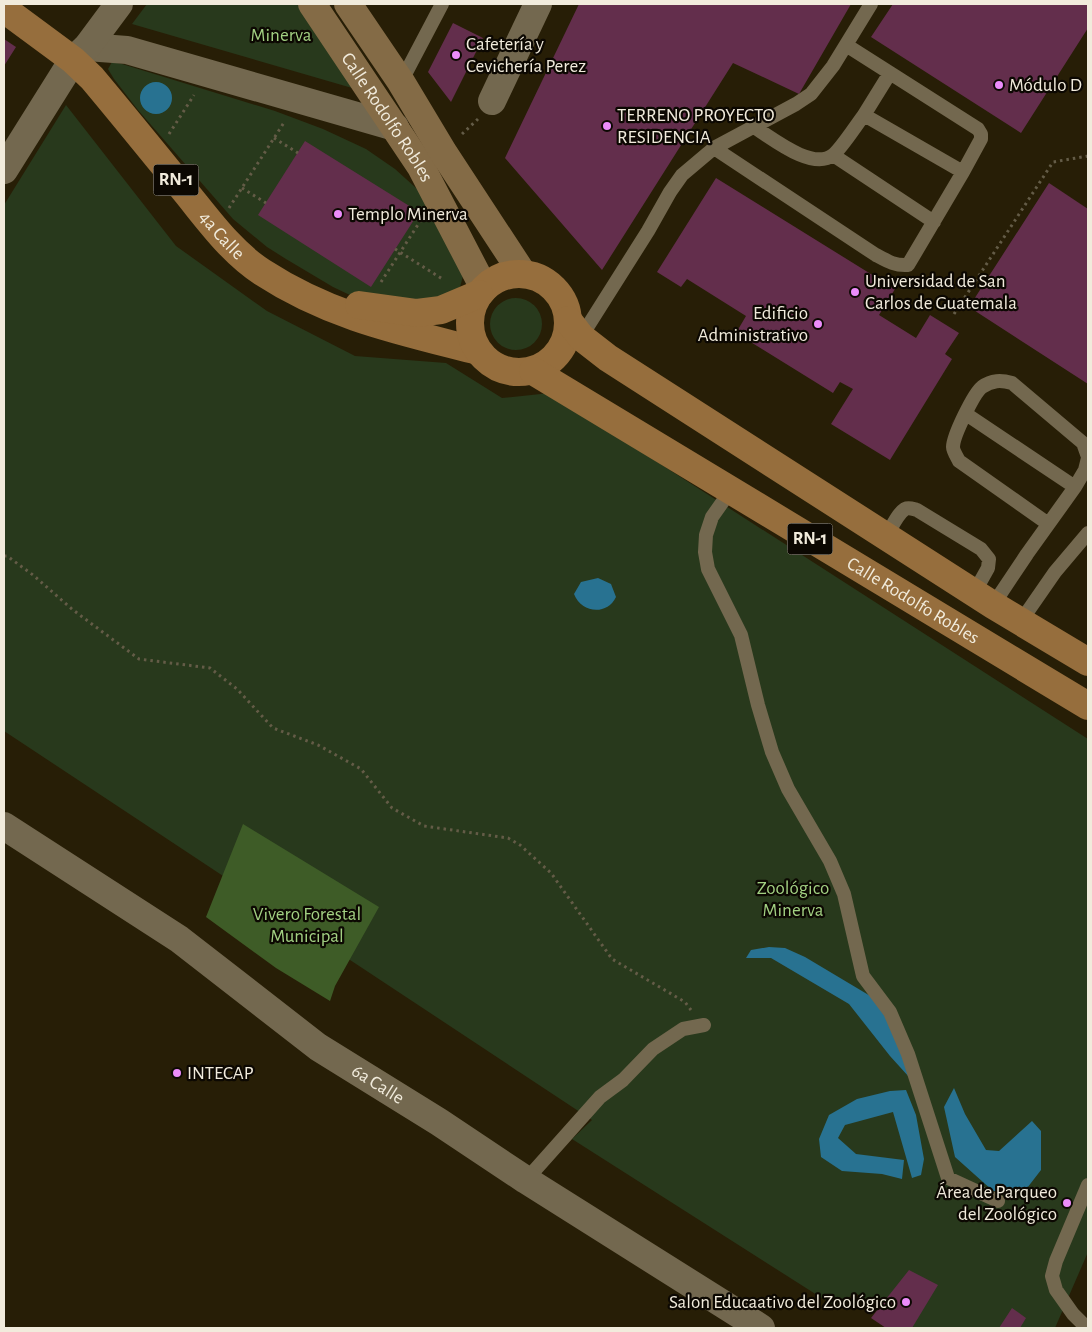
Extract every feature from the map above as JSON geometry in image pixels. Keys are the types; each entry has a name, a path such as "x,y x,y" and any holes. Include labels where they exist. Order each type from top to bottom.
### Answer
{"main road":[{"name":"4a Calle","path":"25,4 102,73 132,112 222,217 244,238 291,272 343,300 360,305 417,313 442,310 481,291"},
{"name":"Calle Rodolfo Robles","path":"312,4 422,167 481,291"},
{"name":"Calle Rodolfo Robles","path":"348,4 401,82 443,152 523,274"},
{"name":"4a Calle","path":"4,9 80,53 92,78 226,241 260,271 300,295 341,313 369,323 478,351"},
{"name":"RN-1","path":"478,351 489,362 502,370 533,371 548,363 560,351 567,336 575,328 559,294 549,284 537,277 523,274 509,275 495,279 481,291"},
{"path":"478,351 470,335 469,318 474,302 481,291"},
{"name":"Calle Rodolfo Robles","path":"575,328 608,358 984,599 1084,654"},
{"name":"Calle Rodolfo Robles","path":"533,371 1088,706"}],"street":[{"path":"4,170 80,53 119,4"},
{"path":"492,101 538,4"},
{"path":"80,53 127,50 395,127"},
{"name":"6a Calle","path":"4,826 179,939 318,1047 761,1328"}],"lane":[{"path":"401,82 442,4"},
{"path":"575,328 648,231 682,175 714,148 796,104 810,94 833,66 871,4"},
{"path":"714,148 876,255 900,266 908,265 963,172 981,139 981,134 978,129 846,45"},
{"path":"754,127 796,153 815,160 833,155 864,115 890,73"},
{"path":"864,115 963,172"},
{"path":"833,155 934,222"},
{"path":"984,599 1048,523 1085,470 1088,457 1083,443 1012,383 1003,380 991,382 980,388 955,434 953,448 959,461 1048,523"},
{"path":"966,414 1075,486"},
{"path":"730,490 712,516 706,535 705,552 708,568 741,635 772,752 788,789 830,861 844,894 863,976 890,1012 908,1054 948,1178 998,1201"},
{"path":"886,536 900,514 905,509 911,508 982,549 989,560 984,599"},
{"path":"1021,621 1055,572 1083,546 1088,533"},
{"path":"526,1180 600,1097 623,1080 653,1049 683,1029 704,1025"},
{"path":"1088,1185 1056,1261 1052,1276 1056,1290 1073,1314 1088,1328"}],"path":[{"path":"168,135 192,98"},
{"path":"443,152 478,120 492,101"},
{"path":"229,208 286,119"},
{"path":"274,138 298,153"},
{"path":"954,314 1052,162 1088,156"},
{"path":"242,188 266,203"},
{"path":"379,286 423,217"},
{"path":"395,249 448,283"},
{"path":"4,556 8,556 33,575 73,610 139,659 210,668 237,689 273,728 318,746 361,769 392,808 424,826 508,838 520,845 551,873 612,959 685,1002 704,1025"}],"green space":[{"name":"Minerva","path":"147,4 299,4 359,90 132,24"},
{"path":"112,62 275,111 323,129 366,149 395,169 426,197 463,276 460,287 438,301 352,296 333,287 267,247 233,219 138,110 108,69"},
{"name":"Zoológico Minerva","path":"66,105 176,246 267,311 355,356 446,363 502,398 550,393 1088,739 1088,1252 1055,1328 909,1328 854,1292 839,1309 572,1139 592,1120 4,731 4,205"},
{"path":"516,298 526,300 534,306 540,314 542,324 540,334 534,342 526,348 516,350 506,348 498,342 492,334 490,324 492,314 498,306 506,300"},
{"name":"Vivero Forestal Municipal","path":"243,824 379,907 335,986 330,1001 276,968 206,917"}],"water":[{"path":"156,82 162,83 167,87 171,92 171,104 167,109 162,113 156,114 150,113 145,109 141,104 140,98 141,92 145,87 150,83"},
{"path":"598,578 611,584 616,597 607,607 594,610 582,605 574,594 581,582"},
{"path":"769,947 785,948 805,957 872,997 891,1019 909,1077 849,1004 771,958 746,958 751,950"},
{"path":"954,1088 965,1114 986,1150 999,1151 1032,1121 1041,1131 1041,1170 1024,1192 993,1191 955,1157 944,1107"},
{"path":"906,1090 916,1115 924,1159 921,1175 912,1178 893,1112 845,1125 838,1138 856,1154 904,1160 902,1179 882,1174 842,1171 821,1157 819,1139 829,1115 857,1099 890,1091"}],"building":[{"name":"TERRENO PROYECTO RESIDENCIA","path":"579,4 851,4 799,94 733,63 602,270 505,158"},
{"name":"Módulo D","path":"893,4 1088,4 1088,28 1021,133 871,37"},
{"name":"Cafetería y Cevichería Perez","path":"453,23 483,38 451,102 428,72"},
{"path":"4,39 16,47 4,66"},
{"name":"Templo Minerva","path":"305,141 419,212 371,287 258,215"},
{"name":"Edificio Administrativo","path":"716,178 895,289 879,315 916,338 930,315 959,333 945,354 952,359 890,460 831,424 853,389 840,382 833,393 736,333 746,316 687,279 681,287 657,272"},
{"path":"1049,183 1088,209 1088,384 969,307"},
{"name":"Salon Educaativo del Zoológico","path":"909,1270 938,1285 912,1328 886,1328 871,1318"},
{"path":"1012,1308 1026,1318 1020,1328 999,1328"}],"place":[{"name":"Cafetería y Cevichería Perez","path":"456,55"},
{"name":"Módulo D","path":"999,85"},
{"name":"TERRENO PROYECTO RESIDENCIA","path":"607,126"},
{"name":"Templo Minerva","path":"338,214"},
{"name":"Universidad de San Carlos de Guatemala","path":"855,292"},
{"name":"Edificio Administrativo","path":"818,324"},
{"name":"INTECAP","path":"177,1073"},
{"name":"Área de Parqueo del Zoológico","path":"1067,1203"},
{"name":"Salon Educaativo del Zoológico","path":"906,1302"}]}
